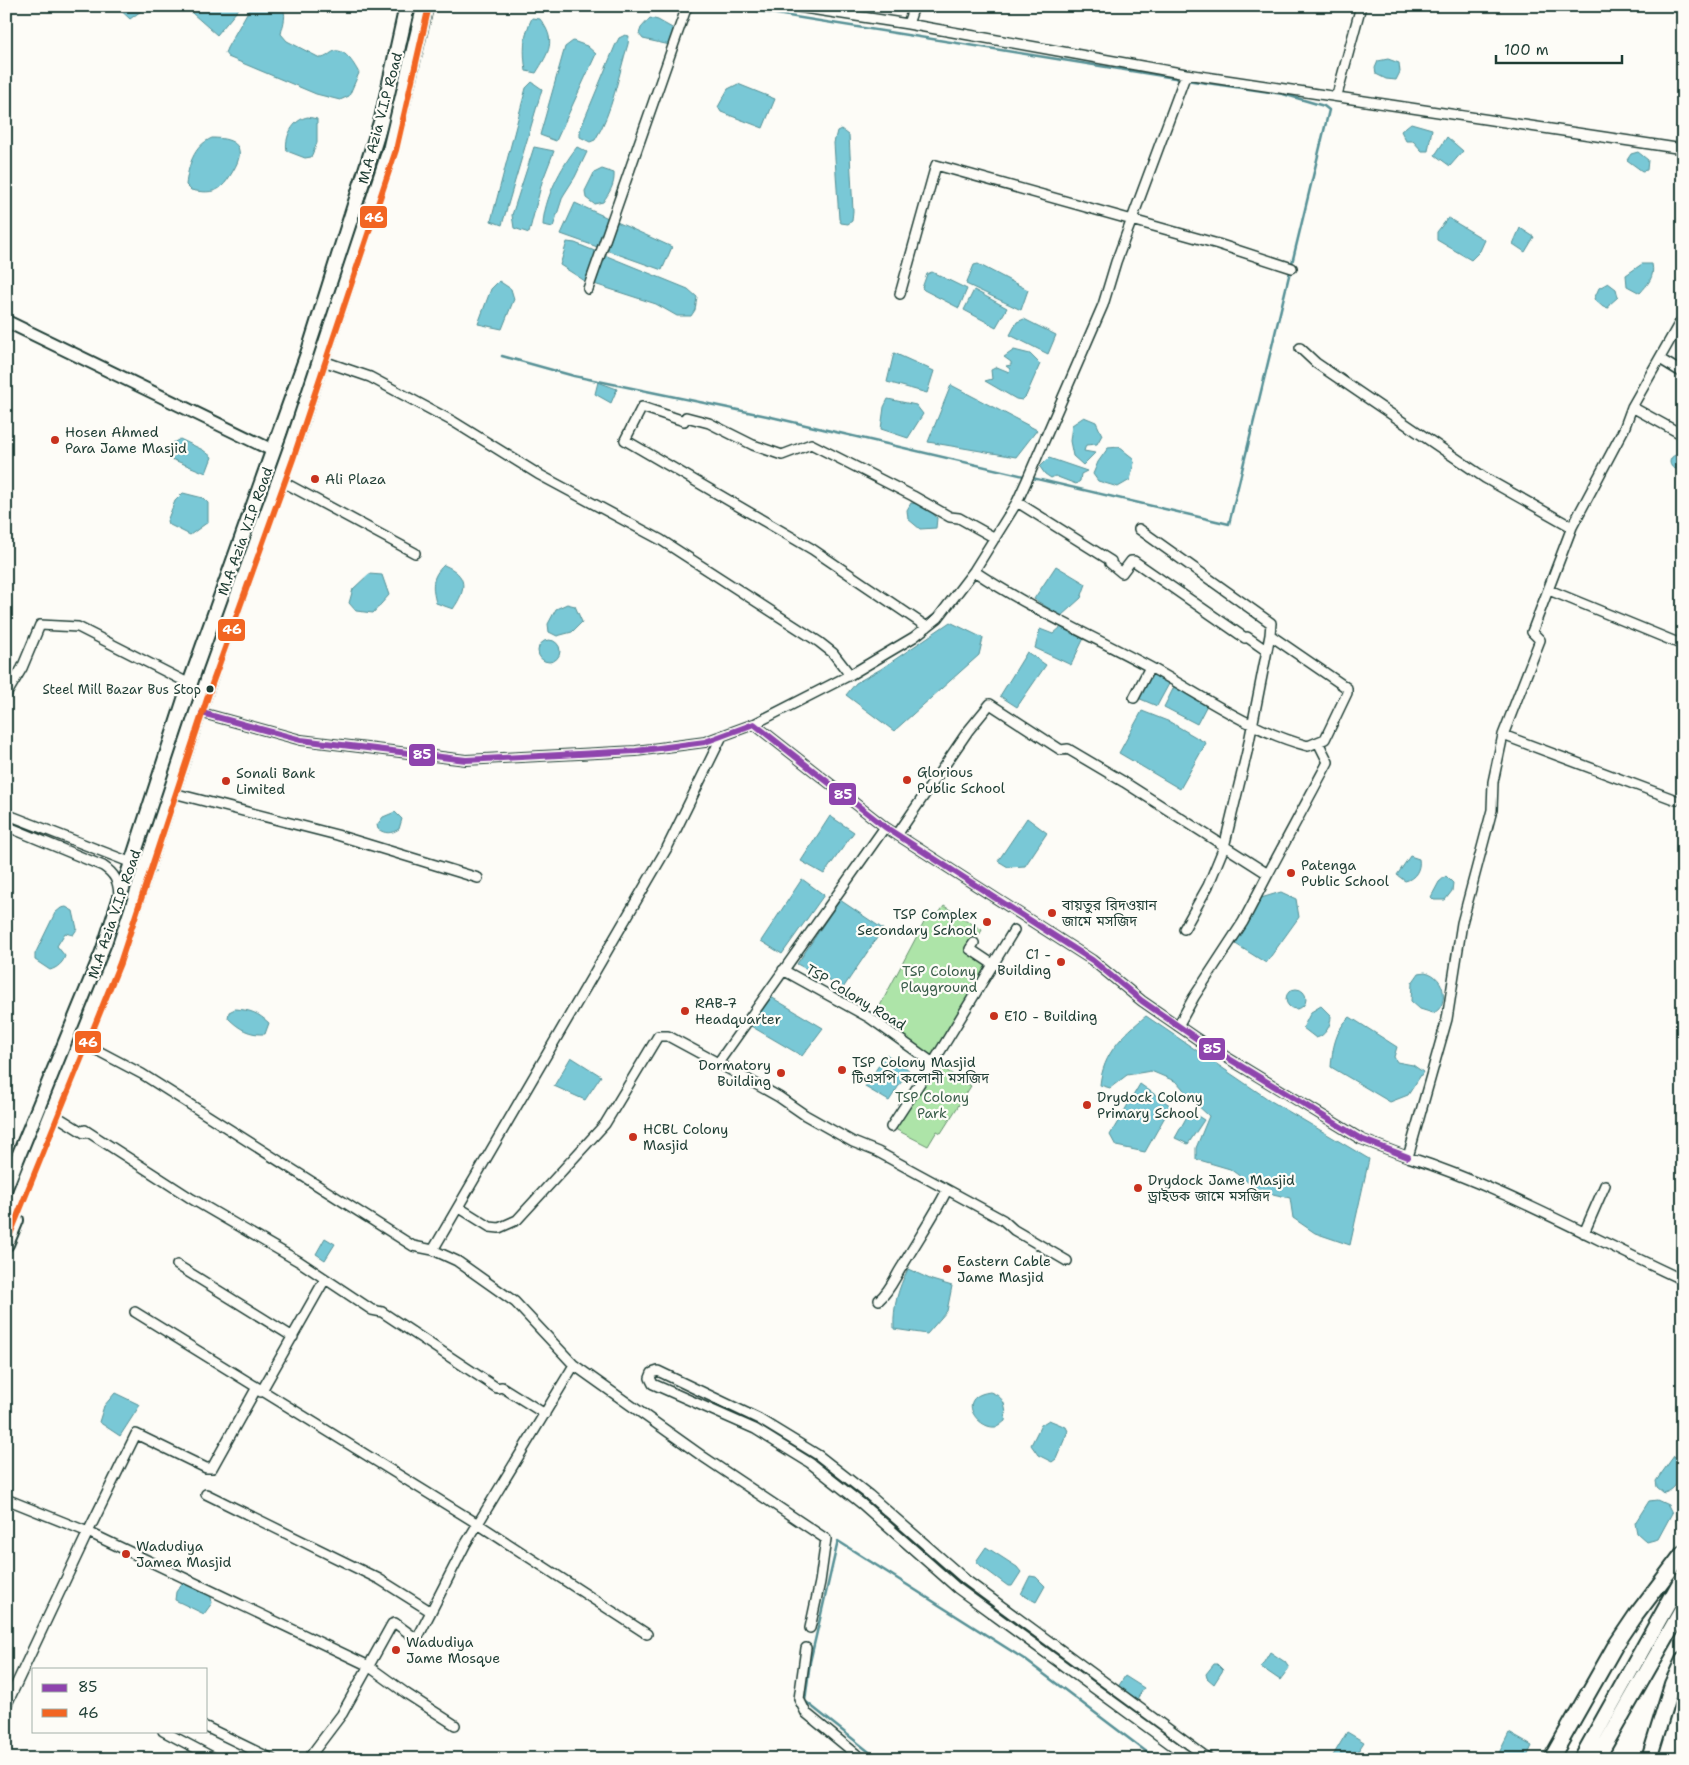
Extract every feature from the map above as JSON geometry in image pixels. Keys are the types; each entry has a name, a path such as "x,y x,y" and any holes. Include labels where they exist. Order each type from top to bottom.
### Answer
{"highway":[{"path":"6,1202 112,943 196,688 330,308 382,146 414,6"},
{"path":"6,1229 120,947 211,672 298,430 391,148 425,6"}],"main road":[{"name":"M.A Azia V.I.P Road","path":"6,1188 103,952 190,684 274,451 357,204 382,119 407,6"},
{"path":"6,1244 120,963 202,713 285,483 396,150 429,6"},
{"path":"1551,1759 1615,1646 1636,1614 1683,1552"},
{"path":"1581,1759 1683,1577"},
{"path":"1597,1759 1683,1608"},
{"path":"1649,1759 1672,1684 1683,1660"}],"street":[{"path":"588,288 687,6"},
{"path":"791,6 908,24 1186,74 1337,95 1581,135 1683,149"},
{"path":"908,24 914,6"},
{"path":"1337,95 1361,6"},
{"path":"202,713 301,740 466,760 636,751 704,742 754,724 850,675 914,637 938,618 974,571 1017,502 1103,305 1186,74"},
{"path":"900,294 936,164 1292,268"},
{"path":"1408,1157 1447,1019 1462,923 1492,810 1493,782 1503,735 1540,640 1532,632 1572,527 1624,429 1632,407 1683,317"},
{"path":"6,321 293,459"},
{"path":"1300,348 1316,362 1485,478 1572,527"},
{"path":"1660,359 1683,373"},
{"path":"326,362 370,377 421,404 538,474 661,540 819,642 833,653 850,675"},
{"path":"927,627 812,549 625,440 642,407 684,421 686,417 710,423 753,445 782,455 811,444 950,517 959,518 995,538"},
{"path":"1632,407 1683,435"},
{"path":"285,483 415,554"},
{"path":"1017,502 1111,561 1110,563 1122,573 1134,561 1237,633 1267,651"},
{"path":"1139,529 1272,623 1253,724 1224,847 1208,886 1184,929"},
{"path":"974,571 1010,595 1150,667 1230,714 1302,745 1308,746 1325,739 1347,693 1347,688 1270,635"},
{"path":"1549,590 1683,645"},
{"path":"6,695 22,668 40,625 78,627 190,684"},
{"path":"1134,698 1150,667"},
{"path":"897,835 968,730 990,704 1061,750 1068,749 1124,782 1268,874"},
{"path":"754,724 885,827 1092,960 1142,1001 1178,1026 1361,1139 1450,1171 1529,1205 1683,1280"},
{"path":"1503,735 1676,800"},
{"path":"433,1250 663,856 722,736"},
{"path":"1178,1026 1194,997 1243,922 1328,762 1318,742"},
{"path":"177,794 337,834 478,878"},
{"path":"6,814 151,870"},
{"path":"6,826 103,866 113,873 118,883 120,902"},
{"path":"718,1064 885,827"},
{"path":"891,1127 994,965 1014,930"},
{"path":"974,943 970,949 994,965"},
{"name":"TSP Colony Road","path":"783,970 870,1018 933,1062"},
{"path":"458,1207 490,1227 499,1228 517,1220 605,1124 658,1036 668,1036 772,1093 805,1115 853,1142 878,1152 1003,1220 1014,1230 1067,1261"},
{"path":"87,1046 142,1074 413,1246 433,1250 457,1262 515,1302 574,1365 702,1456 826,1539 820,1582 810,1628"},
{"path":"58,1118 84,1133 85,1130 372,1310 382,1312 497,1388 502,1387 545,1414"},
{"path":"1584,1233 1605,1186"},
{"path":"879,1300 886,1294 930,1224 947,1190"},
{"path":"177,1265 293,1337"},
{"path":"6,1706 136,1434 206,1468 212,1468 293,1337 325,1279"},
{"path":"135,1312 478,1524 647,1634"},
{"path":"308,1759 342,1714 367,1665 392,1624 395,1623 416,1637 478,1524 574,1365"},
{"path":"1191,1759 957,1588 862,1504 810,1463 755,1429 653,1384 650,1378 652,1373 658,1371 759,1419 818,1455 869,1495 966,1580 1209,1759"},
{"path":"206,1494 379,1579 430,1612"},
{"path":"6,1499 88,1532 367,1665 455,1725"},
{"path":"806,1648 799,1699 806,1713 862,1759"},
{"path":"208,1728 272,1759"},
{"path":"165,1732 216,1759"}],"green space":[{"name":"TSP Colony Playground","path":"944,906 982,930 971,949 994,964 933,1062 971,1086 941,1133 937,1131 928,1146 891,1127 933,1063 873,1019 928,915 935,919"}],"water":[{"path":"116,6 148,6 130,19"},
{"path":"184,6 241,6 217,35"},
{"path":"251,6 281,6 285,16 281,34 287,41 320,58 335,51 346,55 353,62 359,73 349,96 340,100 316,94 228,57 225,53 227,48"},
{"path":"532,18 540,19 550,40 547,52 536,73 526,71 524,57 525,38"},
{"path":"650,18 658,20 674,29 670,45 643,39 639,34 641,28"},
{"path":"625,35 629,36 628,44 611,105 595,140 590,142 580,137 580,130 615,46 619,38"},
{"path":"573,41 587,46 596,54 556,141 540,135 565,47"},
{"path":"1388,59 1399,63 1400,72 1396,80 1386,79 1376,74 1375,68 1378,61"},
{"path":"532,82 542,89 502,225 491,221 526,88"},
{"path":"738,84 775,99 763,128 721,112 718,107 728,89"},
{"path":"308,117 317,119 317,143 311,157 305,158 287,151 286,146 288,135 294,125"},
{"path":"1411,123 1432,129 1428,151 1422,151 1413,141 1406,141 1401,131"},
{"path":"841,129 849,135 853,211 852,221 848,224 841,223 839,219 834,143 837,131"},
{"path":"1447,137 1463,151 1450,166 1435,155"},
{"path":"212,138 228,140 237,146 239,156 237,163 226,181 218,189 206,192 191,190 186,185 188,171 193,158 200,146"},
{"path":"534,147 554,151 542,182 529,233 514,228 512,215"},
{"path":"577,147 587,152 563,196 553,227 543,225 546,205 554,184"},
{"path":"1638,152 1648,160 1647,170 1642,171 1627,160 1631,154"},
{"path":"602,169 614,173 614,181 603,202 594,204 586,198 585,191 594,173"},
{"path":"575,203 672,247 662,270 561,234"},
{"path":"1448,218 1485,240 1480,251 1471,260 1437,240 1437,232"},
{"path":"1520,228 1534,237 1525,252 1513,244"},
{"path":"567,242 575,243 688,289 697,297 695,310 691,316 677,316 656,304 585,281 560,265"},
{"path":"978,264 1028,290 1021,310 966,284 974,265"},
{"path":"1642,264 1652,264 1653,273 1640,293 1627,286 1626,275"},
{"path":"932,272 967,289 959,308 922,288 927,274"},
{"path":"499,281 511,289 514,299 502,329 478,324 491,289"},
{"path":"1608,283 1616,289 1618,297 1609,305 1609,308 1603,307 1594,299 1599,288"},
{"path":"974,290 1007,308 996,327 964,310"},
{"path":"1024,319 1056,335 1048,354 1010,335 1017,322"},
{"path":"1014,350 1030,354 1040,364 1026,396 1022,400 1016,399 985,381 992,379 991,370 997,367 1009,372 1010,369 1006,366 1011,365 1011,362 1004,357"},
{"path":"894,353 934,371 927,393 887,382"},
{"path":"598,382 617,389 611,403 595,394"},
{"path":"951,385 1037,430 1016,457 928,442"},
{"path":"888,399 916,405 923,414 908,438 881,429 884,407"},
{"path":"1084,417 1096,422 1102,435 1097,444 1086,445 1084,451 1095,453 1083,465 1073,456 1070,441 1072,425"},
{"path":"180,439 203,450 212,457 206,473 169,458 173,443"},
{"path":"1119,447 1133,458 1134,463 1130,480 1118,487 1098,481 1093,474 1098,462 1108,448"},
{"path":"1677,455 1682,457 1684,462 1682,467 1677,469 1672,467 1670,462 1672,457"},
{"path":"1049,458 1087,471 1081,474 1080,481 1076,484 1055,476 1051,478 1040,467"},
{"path":"183,493 203,498 208,503 208,522 190,535 168,524 167,521 175,501"},
{"path":"911,503 923,506 932,512 937,518 936,528 920,529 908,519 907,510"},
{"path":"444,565 458,573 463,583 461,595 453,609 436,603 433,587 437,574"},
{"path":"1056,566 1086,584 1081,598 1061,616 1034,599"},
{"path":"369,574 382,575 389,595 373,613 356,611 349,603 353,589"},
{"path":"567,604 575,606 582,622 572,632 557,636 549,632 548,624 556,609"},
{"path":"950,622 983,638 979,655 894,731 846,695 856,683 881,669"},
{"path":"1061,627 1084,638 1071,665 1035,648 1040,629 1053,634"},
{"path":"549,640 559,647 560,651 553,661 549,662 539,655 538,651 545,641"},
{"path":"1027,652 1046,665 1017,707 1000,696"},
{"path":"1152,671 1170,682 1157,706 1138,698"},
{"path":"1175,685 1208,703 1197,724 1164,707"},
{"path":"1142,711 1170,722 1206,743 1180,789 1119,753"},
{"path":"395,812 402,819 399,829 388,833 378,829 377,825 383,817"},
{"path":"830,816 854,832 824,874 801,861"},
{"path":"1027,818 1047,833 1025,866 1008,867 998,861"},
{"path":"1410,856 1419,859 1419,866 1414,876 1405,881 1397,875"},
{"path":"1446,876 1453,883 1452,891 1445,900 1434,900 1431,897 1439,882"},
{"path":"802,879 824,895 782,954 761,941"},
{"path":"1281,892 1296,899 1299,917 1266,963 1234,943 1261,898"},
{"path":"840,900 883,929 843,988 797,964"},
{"path":"66,907 73,911 77,929 73,935 65,933 57,946 65,956 64,959 59,965 50,970 35,960 35,954 55,913 61,908"},
{"path":"1425,972 1433,975 1442,986 1443,999 1441,1005 1433,1013 1420,1009 1411,1001 1412,983 1419,973"},
{"path":"1296,989 1303,992 1306,999 1303,1006 1296,1009 1289,1006 1286,999 1289,992"},
{"path":"771,997 823,1028 802,1056 749,1025"},
{"path":"1321,1006 1331,1016 1331,1020 1325,1033 1316,1038 1303,1028 1311,1012"},
{"path":"235,1009 258,1014 269,1023 265,1034 249,1032 232,1022 228,1018 229,1012"},
{"path":"1146,1016 1271,1101 1369,1159 1350,1245 1315,1233 1293,1218 1290,1198 1260,1191 1230,1169 1196,1159 1196,1148 1209,1116 1177,1082 1151,1071 1127,1075 1110,1088 1100,1085 1105,1063 1110,1054 1122,1038"},
{"path":"1350,1017 1397,1047 1394,1057 1397,1062 1413,1065 1423,1072 1408,1095 1390,1102 1331,1067 1332,1054 1338,1033"},
{"path":"886,1054 909,1070 889,1101 865,1087"},
{"path":"571,1057 601,1076 585,1100 554,1086"},
{"path":"1140,1084 1171,1106 1145,1152 1116,1146 1110,1135"},
{"path":"1190,1111 1204,1120 1188,1144 1175,1138"},
{"path":"325,1238 335,1244 325,1260 316,1254"},
{"path":"908,1269 932,1280 952,1286 947,1311 927,1334 894,1329 894,1313 897,1298"},
{"path":"990,1392 1002,1400 1006,1411 1005,1421 996,1427 988,1426 976,1418 971,1406 973,1400 979,1395"},
{"path":"115,1393 140,1405 120,1436 99,1422 104,1406"},
{"path":"1049,1420 1066,1427 1068,1431 1056,1459 1052,1462 1038,1455 1031,1445 1041,1425"},
{"path":"1674,1456 1683,1460 1681,1475 1673,1488 1664,1493 1657,1487 1656,1481"},
{"path":"1657,1500 1668,1505 1672,1513 1658,1539 1647,1542 1637,1533 1635,1523 1649,1501"},
{"path":"986,1547 1017,1567 1021,1572 1012,1586 1008,1586 977,1563"},
{"path":"1030,1576 1036,1577 1045,1586 1036,1602 1021,1594"},
{"path":"183,1582 210,1592 212,1603 204,1614 175,1600 176,1592"},
{"path":"1270,1652 1285,1662 1289,1668 1280,1680 1261,1667"},
{"path":"1214,1664 1217,1664 1223,1670 1214,1684 1207,1678 1206,1674"},
{"path":"1125,1676 1144,1688 1137,1699 1118,1687"},
{"path":"1347,1732 1364,1742 1353,1759 1331,1759"},
{"path":"1509,1733 1532,1746 1526,1759 1496,1759"}],"waterway":[{"path":"726,6 1181,79"},
{"path":"502,356 574,376 767,416 1229,524 1329,110 1324,106 1283,94 1186,80"},
{"path":"878,1759 805,1701 810,1662 838,1541 1024,1659 1156,1759"}],"transit line":[{"name":"46","path":"6,1244 120,963 212,684 293,459 396,150 429,6"},
{"name":"85","path":"202,713 301,740 466,760 636,751 705,742 754,724 885,827 1092,960 1142,1001 1203,1043 1361,1139 1408,1157"}],"place":[{"name":"Hosen Ahmed Para Jame Masjid","path":"55,440"},
{"name":"Ali Plaza","path":"315,479"},
{"name":"Steel Mill Bazar Bus Stop","path":"210,689"},
{"name":"Glorious Public School","path":"907,780"},
{"name":"Sonali Bank Limited","path":"226,781"},
{"name":"Patenga Public School","path":"1291,873"},
{"name":"বায়তুর রিদওয়ান জামে মসজিদ","path":"1052,913"},
{"name":"TSP Complex Secondary School","path":"987,922"},
{"name":"C1 - Building","path":"1061,962"},
{"name":"RAB-7 Headquarter","path":"685,1011"},
{"name":"E10 - Building","path":"994,1016"},
{"name":"TSP Colony Masjid টিএসপি কলোনী মসজিদ","path":"842,1070"},
{"name":"Dormatory Building","path":"781,1073"},
{"name":"Drydock Colony Primary School","path":"1087,1105"},
{"name":"HCBL Colony Masjid","path":"633,1137"},
{"name":"Drydock Jame Masjid ড্রাইডক জামে মসজিদ","path":"1138,1188"},
{"name":"Eastern Cable Jame Masjid","path":"947,1269"},
{"name":"Wadudiya Jamea Masjid","path":"126,1554"},
{"name":"Wadudiya Jame Mosque","path":"396,1650"}],"park label":[{"name":"TSP Colony Park","path":"932,1106"}]}
